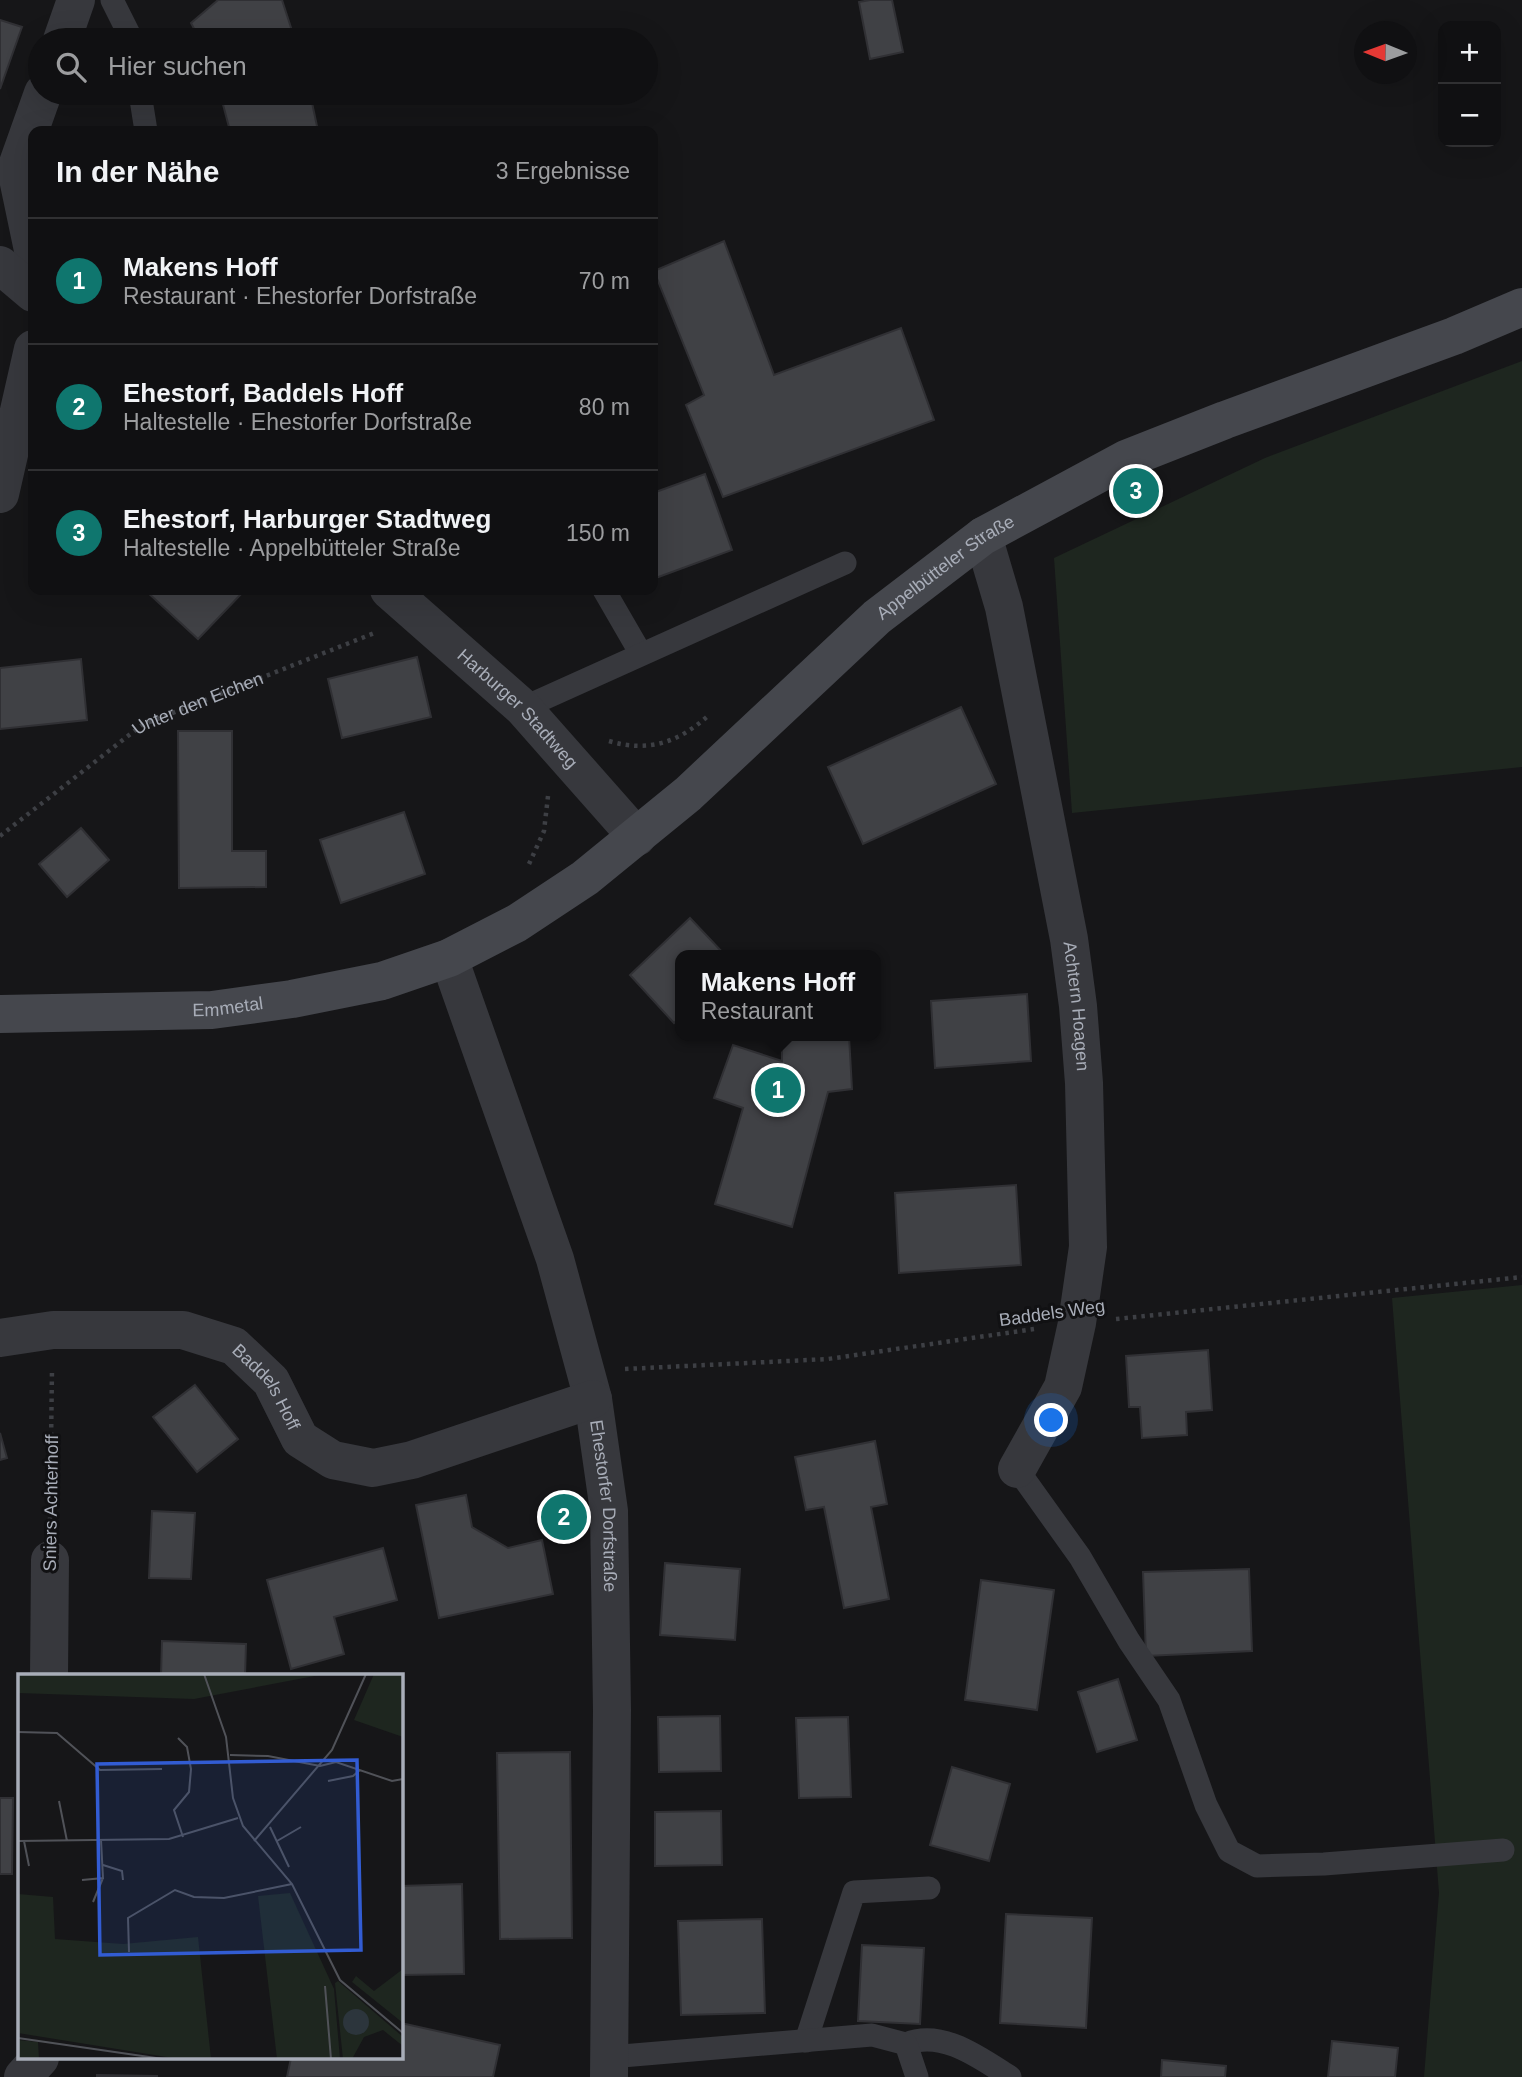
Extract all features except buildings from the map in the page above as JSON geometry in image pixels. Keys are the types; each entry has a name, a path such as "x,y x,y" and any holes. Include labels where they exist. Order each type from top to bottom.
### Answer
{"main road":[{"name":"Appelbütteler Straße","path":"449,958 517,923 585,878 637,837 740,746 877,617 983,536 1126,459 1237,415 1454,337 1522,307"},
{"name":"Emmetal","path":"0,1014 212,1010 292,999 382,981 449,958"}],"street":[{"path":"66,28 76,0"},
{"path":"31,126 39,105"},
{"path":"28,135 16,169 28,226"},
{"path":"0,265 28,289"},
{"path":"0,494 28,371"},
{"name":"Achtern Hoagen","path":"983,536 1004,607 1069,939 1084,1083 1088,1247 1077,1323 1063,1387 1017,1469"},
{"name":"Harburger Stadtweg","path":"395,595 523,708 637,837"},
{"name":"Ehestorfer Dorfstraße","path":"449,958 555,1259 590,1385 609,1511 612,1710 610,2067"},
{"name":"Baddels Hoff","path":"0,1338 53,1330 183,1330 234,1346 271,1381 300,1438 333,1460 373,1468 412,1460 590,1385"},
{"name":"Sniers Achterhoff","path":"49,1674 50,1560"},
{"path":"23,2077 38,2060"}],"lane":[{"path":"112,0 126,28"},
{"path":"142,105 145,126"},
{"path":"523,708 845,562"},
{"path":"607,595 641,654"},
{"path":"1017,1469 1080,1557 1129,1641 1170,1700 1206,1805 1229,1851 1257,1866 1324,1864 1503,1850"},
{"path":"806,2041 854,1892 929,1888"},
{"path":"610,2067 872,2035 906,2044 920,2038 937,2039 975,2056 1010,2077"},
{"path":"906,2044 917,2077"}],"path":[{"name":"Unter den Eichen","path":"0,836 142,725 419,615"},
{"path":"601,738 626,746 661,745 679,738 712,712 740,746"},
{"path":"528,867 544,831 547,814 545,785"},
{"name":"Baddels Weg","path":"590,1385 828,1359 1077,1323 1522,1277"},
{"name":"Sniers Achterhoff","path":"50,1560 53,1330"}],"shaded area":[{"path":"1522,361 1522,767 1072,813 1054,558 1265,458"},
{"path":"1522,1285 1522,2077 1424,2077 1439,1893 1392,1298"}],"place":[{"name":"Ehestorf, Harburger Stadtweg","path":"1136,491"},
{"name":"Makens Hoff","path":"778,1090"},
{"name":"Ehestorf, Baddels Hoff","path":"564,1517"}]}
